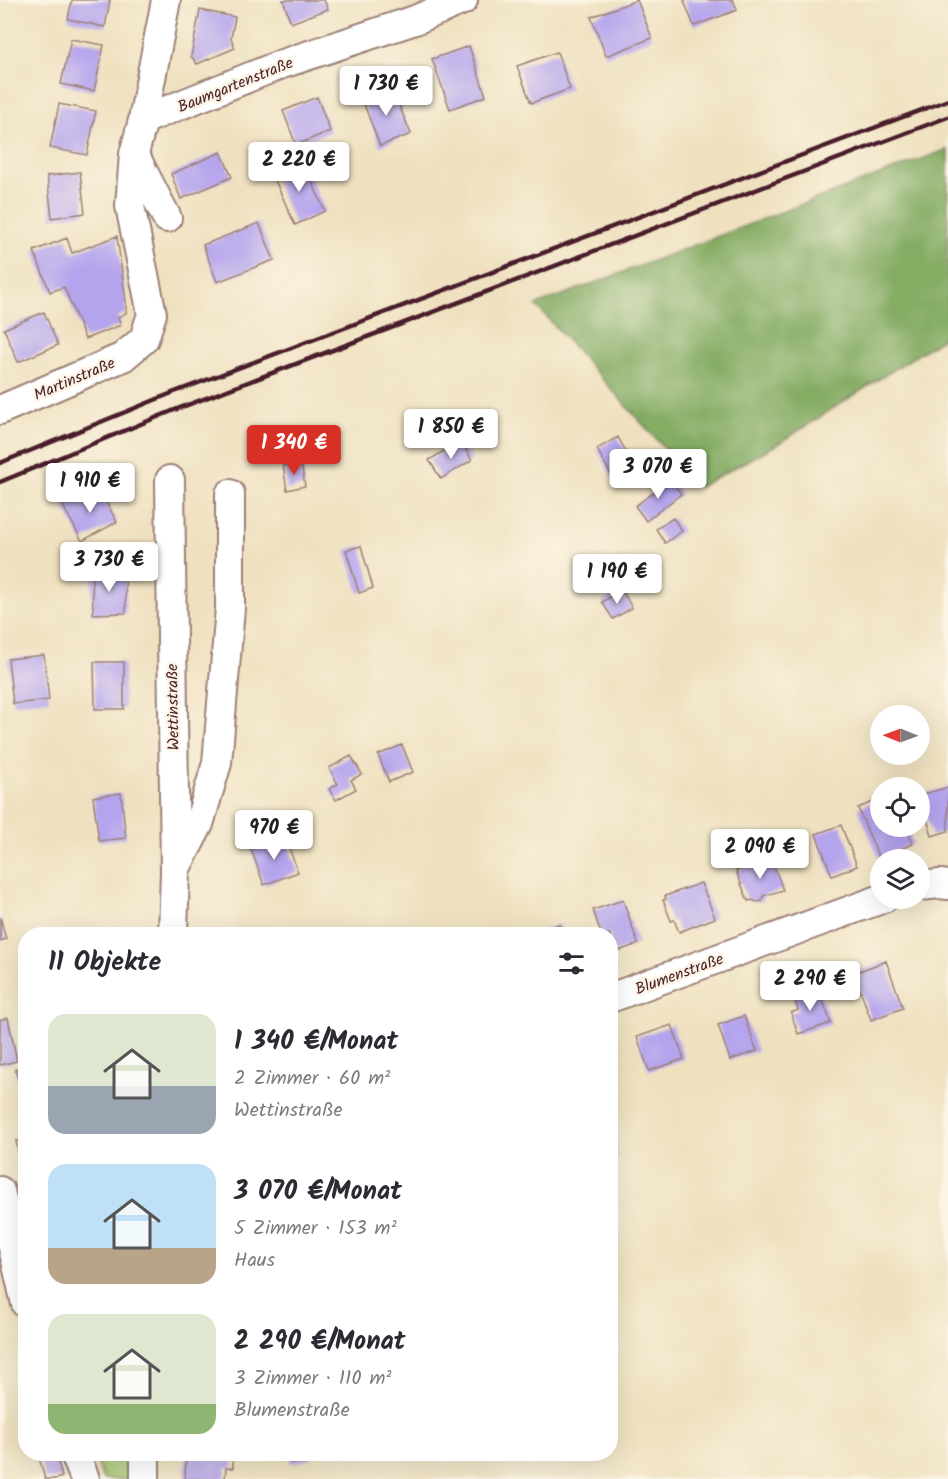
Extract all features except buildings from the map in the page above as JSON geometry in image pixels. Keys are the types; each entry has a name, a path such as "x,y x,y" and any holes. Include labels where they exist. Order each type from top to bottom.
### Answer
{"street":[{"path":"166,0 143,120 134,154 167,218"},
{"name":"Baumgartenstraße","path":"143,120 282,64 415,20 463,0"},
{"name":"Martinstraße","path":"0,410 123,357 144,339 152,314 130,206 134,154"},
{"name":"Wettinstraße","path":"170,480 175,871 173,927"},
{"path":"175,871 199,824 216,763 230,608 230,494"},
{"path":"930,885 948,885"},
{"name":"Blumenstraße","path":"618,995 870,903"},
{"path":"0,1191 18,1269"},
{"path":"78,1461 85,1479"},
{"path":"145,1461 145,1479"}],"green space":[{"path":"948,149 948,335 776,445 699,487 536,305"},
{"path":"97,1461 130,1461 129,1479 103,1479"}],"railway":[{"path":"0,463 172,393 948,100"},
{"path":"0,482 177,409 948,117"}]}
